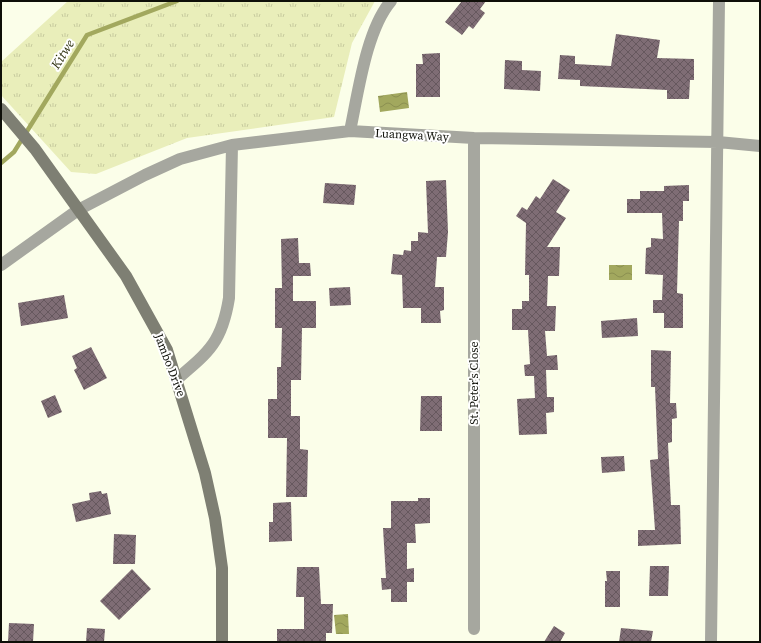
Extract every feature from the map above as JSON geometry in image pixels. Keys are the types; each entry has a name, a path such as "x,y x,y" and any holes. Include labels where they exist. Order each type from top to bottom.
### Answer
{"main road":[{"name":"Jambo Drive","path":"1,108 35,149 126,276 149,315 167,350 205,473 215,518 222,568 222,642"}],"street":[{"path":"350,132 374,34 384,9 391,1"},
{"path":"711,642 719,1"},
{"name":"Luangwa Way","path":"1,265 78,210 180,159 232,145 350,132 474,138 718,142 760,146"},
{"name":"St. Peter's Close","path":"474,138 474,629"},
{"path":"177,379 208,353 217,340 226,318 229,291 232,145"}],"green space":[{"path":"68,1 375,1 352,43 334,117 187,138 96,174 71,172 1,95 1,62"}],"water":[{"path":"407,92 409,108 380,112 378,96"},
{"path":"609,265 632,265 632,280 609,280"},
{"path":"348,614 349,634 336,634 334,615"}],"building":[{"path":"462,1 486,1 480,9 485,13 473,29 469,26 462,35 445,22"},
{"path":"616,34 660,40 657,58 694,59 694,80 690,80 689,99 667,99 667,90 580,86 580,80 558,79 560,55 575,56 575,64 611,66"},
{"path":"440,53 440,97 416,97 416,64 423,64 422,54"},
{"path":"505,60 522,61 522,70 541,71 540,91 504,89"},
{"path":"553,179 570,190 556,212 566,218 547,247 560,247 559,276 548,276 547,306 556,306 555,331 545,331 547,356 557,355 558,370 546,370 547,397 554,397 554,412 546,413 547,434 519,435 517,399 535,398 534,376 525,376 524,365 530,364 528,330 512,330 512,309 522,309 522,301 529,301 529,275 525,275 526,223 516,216 522,207 527,210 536,196 540,199"},
{"path":"446,180 448,232 446,257 437,257 435,287 444,287 444,310 440,311 441,323 421,323 421,308 403,308 402,275 391,274 393,254 403,255 404,250 411,251 411,241 418,241 418,232 428,233 426,181"},
{"path":"325,183 356,185 354,205 323,203"},
{"path":"689,185 689,201 683,201 683,221 679,221 677,293 683,294 683,328 664,328 664,313 653,313 653,300 662,300 663,275 645,274 646,248 651,247 651,238 663,239 662,213 627,213 627,199 640,199 640,191 664,191 664,186"},
{"path":"298,238 299,263 310,263 311,276 293,276 293,301 316,301 316,328 302,328 301,380 291,380 291,416 300,416 300,449 308,450 307,497 286,497 287,438 268,438 268,399 277,399 277,367 281,367 282,328 275,328 275,288 282,288 281,239"},
{"path":"350,287 351,305 330,306 329,288"},
{"path":"64,295 68,318 21,326 18,303"},
{"path":"637,318 638,336 602,338 601,321"},
{"path":"91,347 107,378 84,390 74,370 77,368 72,356"},
{"path":"651,350 671,351 670,403 676,403 677,418 672,419 672,442 668,443 671,505 680,505 681,544 638,546 638,530 655,530 650,460 658,459 655,387 651,387"},
{"path":"55,395 62,412 48,418 41,401"},
{"path":"421,396 442,396 442,431 420,431"},
{"path":"624,456 625,471 602,473 601,457"},
{"path":"101,491 102,494 107,493 111,514 76,522 72,504 90,500 89,493"},
{"path":"418,498 430,498 430,523 415,524 416,543 407,543 407,569 414,568 414,582 407,582 407,602 391,602 391,589 382,590 381,578 386,578 383,528 391,528 391,501 418,501"},
{"path":"291,502 292,541 269,542 269,522 273,522 273,503"},
{"path":"114,534 136,535 135,564 113,564"},
{"path":"650,566 669,566 668,596 649,596"},
{"path":"297,567 319,567 321,604 333,604 332,633 326,633 326,642 277,642 277,629 304,629 304,597 296,597"},
{"path":"132,569 151,589 119,620 100,601"},
{"path":"606,571 620,571 620,607 605,607 605,581 607,581"},
{"path":"9,623 34,624 33,642 8,642"},
{"path":"554,626 565,633 560,642 544,642"},
{"path":"87,628 105,629 104,642 86,642"},
{"path":"621,628 653,631 651,642 619,642"}],"waterway":[{"name":"Kitwe","path":"1,163 14,152 87,35 177,1"}]}
